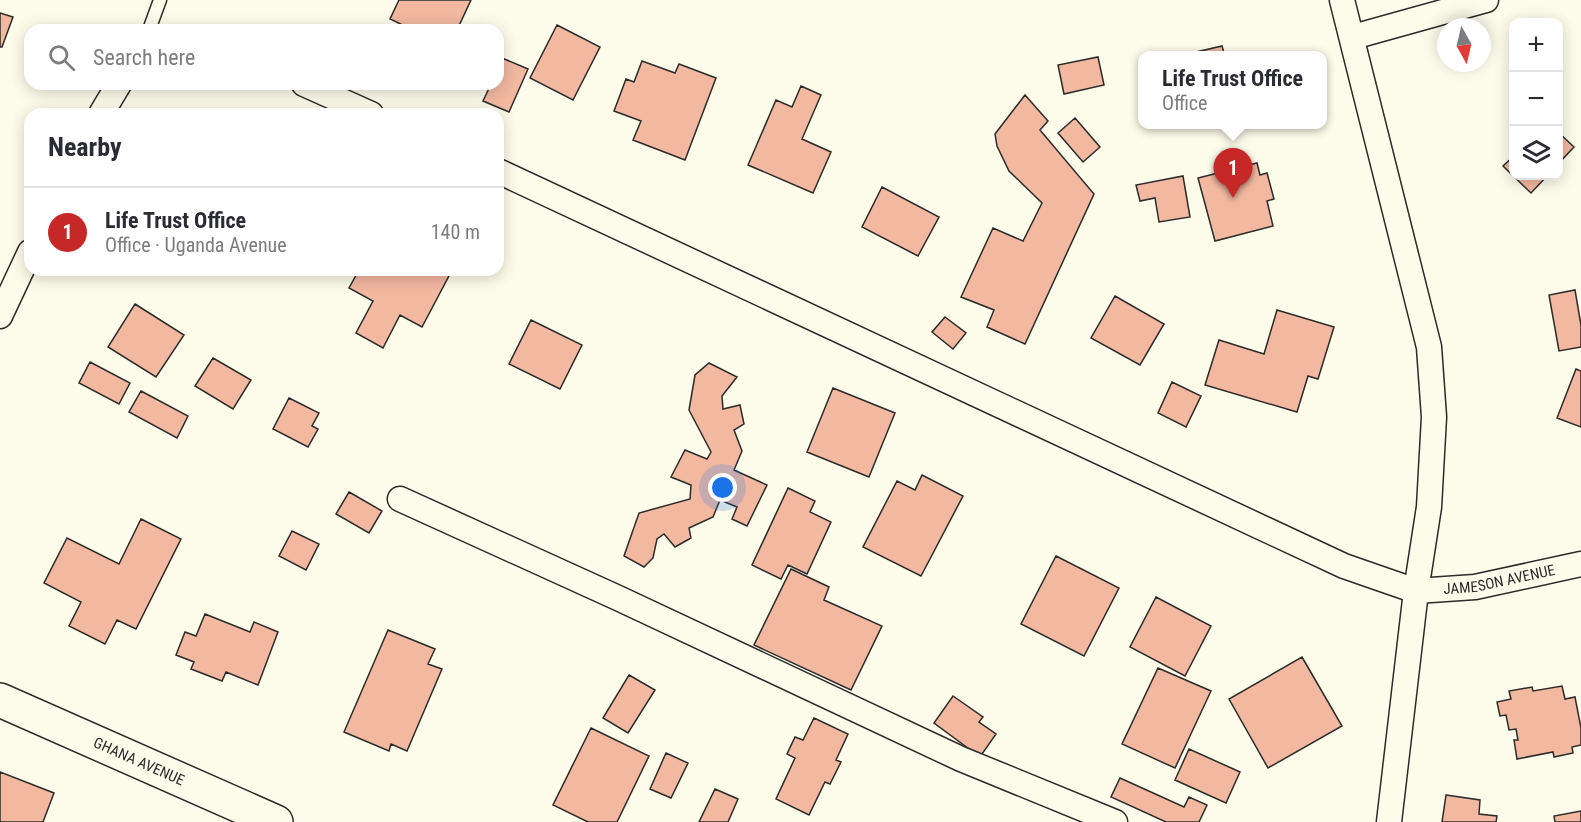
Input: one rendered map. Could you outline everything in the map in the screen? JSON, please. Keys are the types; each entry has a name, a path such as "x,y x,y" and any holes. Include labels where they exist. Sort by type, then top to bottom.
{"main road":[{"name":"GHANA AVENUE","path":"0,700 266,820"}],"street":[{"path":"1342,0 1429,347 1434,417 1430,496 1416,591 1389,822"},
{"path":"1353,37 1486,0"},
{"path":"105,108 115,90"},
{"path":"317,90 358,108"},
{"path":"504,174 1344,566 1416,591"},
{"path":"0,316 24,265"},
{"path":"400,499 618,598 961,759 1114,822"},
{"name":"JAMESON AVENUE","path":"1416,591 1475,587 1581,564"}],"lane":[{"path":"151,24 160,0"}],"building":[{"path":"399,0 471,0 460,24 400,24 390,19"},
{"path":"0,13 13,17 2,47 0,47"},
{"path":"557,25 600,47 573,100 530,78"},
{"path":"1222,46 1224,51 1200,51"},
{"path":"1098,57 1104,85 1064,94 1058,65"},
{"path":"504,59 528,69 509,112 483,101 488,90 504,90"},
{"path":"642,61 675,73 679,64 716,78 685,160 633,140 641,121 614,111 626,79 634,82"},
{"path":"801,86 821,95 802,139 831,152 813,193 748,165 776,100 792,107"},
{"path":"1025,95 1048,121 1040,130 1094,194 1025,344 987,327 994,310 961,297 993,228 1023,241 1042,203 1009,171 997,146 995,134"},
{"path":"1075,118 1100,147 1083,162 1058,133"},
{"path":"1563,137 1574,147 1563,159"},
{"path":"1509,161 1509,172 1503,166"},
{"path":"1257,163 1260,175 1267,173 1274,199 1267,201 1273,226 1215,241 1198,178"},
{"path":"1183,176 1190,217 1159,222 1155,198 1140,201 1136,185"},
{"path":"1518,180 1543,180 1531,193"},
{"path":"882,187 939,217 918,256 862,227"},
{"path":"356,276 449,276 422,327 400,315 383,348 356,333 373,301 349,288"},
{"path":"1575,290 1581,325 1581,347 1559,351 1549,295"},
{"path":"1115,296 1164,324 1140,365 1091,338"},
{"path":"135,304 184,335 156,377 108,347"},
{"path":"1277,310 1334,327 1318,379 1308,376 1297,412 1205,385 1219,340 1264,354"},
{"path":"945,317 966,333 953,349 932,332"},
{"path":"531,320 582,345 560,389 509,364"},
{"path":"213,358 251,380 233,409 195,386"},
{"path":"90,362 130,383 119,404 79,383"},
{"path":"709,363 737,377 722,396 723,409 740,405 744,424 734,430 742,451 734,470 767,485 747,526 732,519 737,507 720,500 713,517 689,528 691,538 675,547 664,534 657,539 653,558 644,567 624,556 639,513 690,499 691,485 671,477 685,450 707,459 711,452 689,410 695,375"},
{"path":"1576,369 1581,371 1581,427 1557,418"},
{"path":"1172,382 1201,396 1186,427 1158,413"},
{"path":"833,388 895,413 869,477 807,452"},
{"path":"141,391 188,416 177,438 129,412"},
{"path":"289,398 319,413 312,426 318,429 308,447 273,429"},
{"path":"922,475 963,496 921,576 863,547 897,481 915,490"},
{"path":"788,488 815,501 810,512 831,522 807,574 788,565 781,579 752,565"},
{"path":"349,492 382,511 369,533 336,514"},
{"path":"141,519 181,539 136,629 117,620 105,644 69,626 81,602 44,583 67,538 119,564"},
{"path":"292,531 319,544 306,570 279,556"},
{"path":"1056,556 1119,588 1084,656 1021,624"},
{"path":"791,569 829,587 824,600 882,626 851,690 754,645"},
{"path":"1156,597 1211,626 1185,676 1130,647"},
{"path":"205,614 250,632 254,622 278,632 258,685 226,672 222,681 191,669 194,662 176,655 185,632 196,636"},
{"path":"388,630 435,649 428,664 442,669 407,751 391,744 389,751 344,732"},
{"path":"1302,657 1342,726 1268,768 1229,699"},
{"path":"1158,668 1211,691 1175,768 1122,744"},
{"path":"629,675 655,690 628,733 603,718"},
{"path":"1562,686 1565,699 1575,697 1581,728 1581,745 1572,747 1573,753 1554,757 1553,752 1517,759 1514,740 1518,740 1516,729 1509,730 1506,715 1500,716 1497,702 1511,699 1509,691 1532,687 1533,691"},
{"path":"953,696 983,717 979,722 996,734 980,757 934,723"},
{"path":"814,718 848,734 836,760 841,762 830,784 825,782 809,815 776,799 795,758 787,754 795,737 803,740"},
{"path":"591,728 649,756 617,822 588,822 553,805"},
{"path":"1189,749 1240,772 1226,803 1175,780"},
{"path":"666,753 688,763 671,798 650,789"},
{"path":"0,772 54,793 43,822 0,822"},
{"path":"1120,778 1184,807 1189,797 1207,805 1199,822 1166,822 1111,797"},
{"path":"715,789 738,799 728,822 699,822"},
{"path":"1446,795 1480,800 1479,814 1497,816 1496,822 1442,822"},
{"path":"1581,811 1581,822 1555,822 1554,816"}],"place":[{"name":"Life Trust Office","path":"1233,198"}]}
